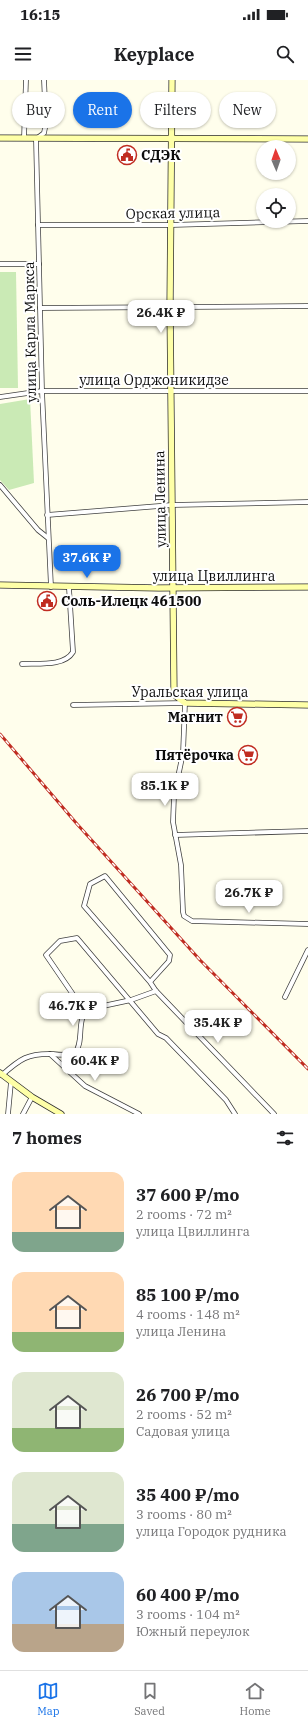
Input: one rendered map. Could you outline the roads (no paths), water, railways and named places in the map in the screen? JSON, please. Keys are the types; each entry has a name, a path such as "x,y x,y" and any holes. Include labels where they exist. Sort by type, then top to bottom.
{"street":[{"path":"24,138 26,80"},
{"path":"36,139 44,133 46,123 44,80"},
{"name":"улица Ленина","path":"172,80 170,391 173,685 176,696 185,703"},
{"path":"0,138 308,139"},
{"name":"улица Карла Маркса","path":"36,139 42,391 51,587"},
{"name":"Орская улица","path":"38,225 171,225 308,221"},
{"path":"0,264 39,264"},
{"path":"40,308 308,306"},
{"name":"улица Орджоникидзе","path":"0,397 42,391 308,391"},
{"path":"0,485 38,530 48,538"},
{"path":"47,514 172,506 308,502"},
{"name":"улица Цвиллинга","path":"0,585 69,588 308,587"},
{"path":"22,664 51,663 62,661 70,657 74,647 69,588"},
{"path":"185,703 183,753 178,771 173,809 175,835 181,864 184,916 192,921 308,924"},
{"name":"Уральская улица","path":"73,705 185,703 308,705"},
{"path":"175,835 308,831"},
{"path":"150,982 168,961 170,955 105,876 90,884 84,906 150,982 156,991 274,1114"},
{"path":"85,1012 46,956 60,942 77,938 158,1034 166,1038 226,1100 235,1114"},
{"path":"284,997 308,950"},
{"path":"61,1114 32,1097 1,1074 26,1056 35,1054 68,1055 75,1053 78,1049 82,1021 85,1012 94,1007 130,1000 156,991"},
{"path":"50,1054 85,1086 139,1114"},
{"path":"8,1114 11,1082"},
{"path":"23,1114 32,1097"}],"railway":[{"path":"0,734 77,824 200,960 308,1069"}],"place":[{"name":"СДЭК","path":"127,155"},
{"name":"Соль-Илецк 461500","path":"47,601"},
{"name":"Магнит","path":"237,717"},
{"name":"Пятёрочка","path":"248,755"}]}
